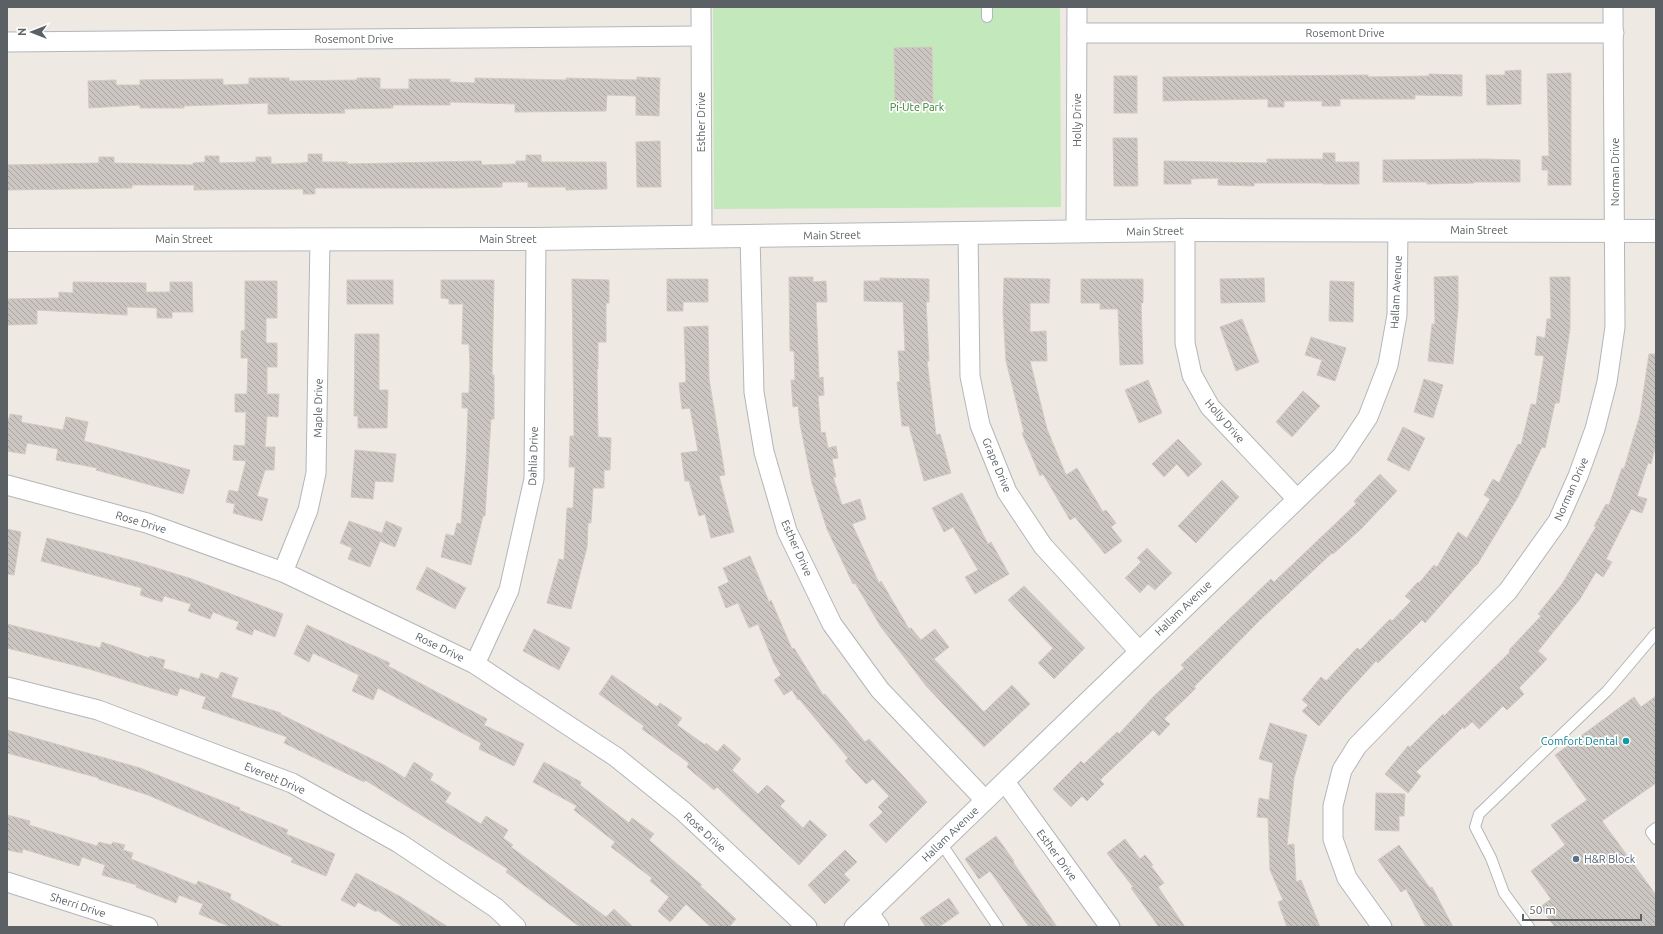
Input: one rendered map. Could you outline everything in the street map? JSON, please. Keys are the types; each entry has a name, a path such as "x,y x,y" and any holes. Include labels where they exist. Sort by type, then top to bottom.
{"main road":[{"name":"Main Street","path":"7,240 536,239 1185,230 1656,231"}],"street":[{"name":"Esther Drive","path":"701,7 702,237"},
{"name":"Holly Drive","path":"1076,232 1077,7"},
{"name":"Norman Drive","path":"1382,927 1346,878 1333,839 1333,806 1342,770 1356,746 1508,592 1558,521 1578,476 1595,429 1607,382 1615,327 1613,7"},
{"name":"Rosemont Drive","path":"1077,33 1614,33"},
{"name":"Rosemont Drive","path":"7,42 701,36"},
{"name":"Holly Drive","path":"1185,230 1185,343 1192,375 1210,407 1297,499"},
{"name":"Hallam Avenue","path":"854,927 874,920 941,843 1342,456 1368,417 1388,365 1397,315 1398,230"},
{"name":"Grape Drive","path":"968,233 970,376 982,432 1007,492 1043,546 1139,651"},
{"name":"Esther Drive","path":"750,236 754,392 764,452 787,531 832,624 880,690 985,800"},
{"name":"Maple Drive","path":"283,572 308,510 316,473 320,239"},
{"name":"Dahlia Drive","path":"475,664 510,590 534,479 536,239"},
{"name":"Rose Drive","path":"7,485 147,523 283,572 475,664 616,757 683,811 807,927"},
{"name":"Everett Drive","path":"7,687 98,710 292,783 399,843 496,908 516,927"},
{"name":"Esther Drive","path":"1005,782 1110,927"},
{"name":"Sherri Drive","path":"7,882 148,927"}],"lane":[{"path":"1529,927 1504,893 1491,858 1475,827 1479,814 1607,691 1656,633"},
{"path":"1656,828 1651,832 1656,839"},
{"path":"941,843 998,927"}],"green space":[{"name":"Pi-Ute Park","path":"713,7 1060,7 1061,207 714,209"}],"building":[{"path":"932,47 933,104 895,105 894,48"},
{"path":"1521,70 1521,104 1487,105 1486,75 1505,75 1505,71"},
{"path":"1571,73 1571,185 1548,185 1548,170 1542,170 1542,156 1549,156 1547,74"},
{"path":"1429,74 1462,75 1462,96 1415,95 1415,99 1340,99 1340,106 1322,106 1322,101 1284,101 1284,107 1268,107 1268,99 1163,101 1163,77 1368,75 1368,77 1429,76"},
{"path":"1114,76 1137,76 1137,113 1114,113"},
{"path":"637,77 660,78 659,116 636,115 636,96 607,95 606,111 515,112 515,104 450,102 450,105 393,105 393,108 344,109 345,113 268,114 268,103 184,106 184,108 140,108 140,105 89,108 88,81 116,80 116,85 140,85 140,80 223,79 223,85 249,84 249,78 289,78 289,81 357,80 357,78 380,78 380,89 409,89 409,79 450,79 450,82 475,83 475,78 637,80"},
{"path":"1113,138 1137,138 1138,186 1114,186"},
{"path":"660,141 661,187 637,187 636,142"},
{"path":"1323,153 1335,153 1335,162 1359,162 1359,184 1254,183 1254,186 1218,185 1218,178 1191,179 1191,184 1164,184 1164,161 1267,163 1267,159 1323,159"},
{"path":"308,154 322,154 322,162 347,162 348,164 481,161 482,165 516,164 516,161 526,161 526,155 541,155 541,162 606,162 607,189 566,190 566,187 528,187 528,182 502,182 502,187 315,188 315,194 303,194 303,189 194,190 194,185 132,185 132,188 7,190 7,165 99,163 99,157 114,157 114,163 193,165 193,163 205,162 205,156 219,156 219,163 256,162 256,157 271,157 271,164 302,163 308,162"},
{"path":"1383,160 1520,160 1520,182 1427,184 1427,182 1383,182"},
{"path":"1458,276 1458,309 1453,364 1428,361 1432,324 1435,324 1434,277"},
{"path":"789,277 813,277 813,282 826,281 827,302 816,302 819,378 823,377 824,395 818,396 821,433 825,432 828,448 836,446 838,458 832,459 836,477 833,477 842,505 860,499 866,519 852,524 879,583 881,581 909,629 911,628 921,640 935,629 949,647 934,659 984,712 1012,685 1030,704 984,747 927,687 881,627 855,583 853,584 827,529 812,483 800,424 798,406 793,407 791,380 795,380 794,351 790,351"},
{"path":"1550,277 1570,277 1570,329 1559,403 1555,403 1545,448 1542,447 1518,497 1477,565 1425,623 1422,620 1378,663 1376,661 1319,726 1302,711 1308,705 1302,700 1321,677 1326,681 1357,648 1360,650 1390,619 1392,621 1411,601 1405,596 1418,582 1419,583 1434,565 1437,567 1458,532 1467,538 1490,499 1484,495 1493,479 1499,483 1518,444 1521,445 1531,404 1536,405 1544,356 1535,355 1537,336 1545,338 1547,319 1551,319"},
{"path":"880,278 929,279 929,302 926,302 929,361 927,361 936,435 940,434 951,473 924,481 909,426 902,426 897,382 900,382 898,351 905,351 903,302 864,301 864,281 880,281"},
{"path":"1004,278 1050,279 1049,303 1030,303 1030,332 1046,331 1047,361 1030,361 1047,429 1066,475 1077,468 1103,512 1106,510 1116,523 1111,527 1122,541 1105,554 1075,517 1070,520 1043,474 1040,476 1022,433 1024,432 1006,361 1003,312"},
{"path":"1264,278 1265,302 1221,303 1220,279"},
{"path":"572,279 609,280 609,303 606,303 606,342 598,342 597,369 598,437 611,438 610,470 604,470 604,488 593,488 591,523 588,523 587,547 571,609 547,603 559,559 564,560 567,508 573,508 575,467 569,467 570,436 574,436"},
{"path":"667,279 708,279 708,302 683,302 683,311 667,311"},
{"path":"1081,279 1143,279 1143,303 1141,303 1143,364 1120,365 1118,309 1100,309 1100,303 1081,303"},
{"path":"347,280 393,280 393,304 347,304"},
{"path":"441,280 494,280 492,375 494,375 494,419 491,419 485,516 483,516 471,565 441,557 446,534 454,536 457,523 461,524 466,463 468,408 462,408 462,393 469,393 470,366 469,344 462,344 463,304 449,304 449,299 441,298"},
{"path":"245,281 277,281 277,318 266,318 266,343 277,343 277,367 267,367 267,394 279,394 278,417 267,416 265,447 275,447 274,470 265,470 257,496 268,499 262,521 233,513 235,504 226,502 229,490 238,492 246,461 233,460 234,445 245,446 246,412 235,412 235,394 247,394 248,358 241,358 241,331 245,330"},
{"path":"1330,281 1354,282 1353,322 1329,321"},
{"path":"73,282 146,283 146,292 170,292 170,282 192,282 193,312 172,312 172,318 157,318 157,308 127,307 127,315 37,310 37,324 7,325 7,299 59,298 59,292 73,293"},
{"path":"1242,319 1259,362 1236,371 1220,327"},
{"path":"708,326 709,379 725,475 719,476 734,532 711,538 705,514 699,516 689,481 685,481 681,453 698,451 690,408 682,409 679,383 686,382 684,327"},
{"path":"355,334 379,334 379,390 388,390 387,428 358,428 358,416 354,416"},
{"path":"1311,337 1346,348 1335,381 1317,375 1322,360 1305,355"},
{"path":"1649,354 1656,354 1656,444 1651,464 1648,463 1637,496 1647,499 1642,513 1631,509 1606,559 1612,562 1603,577 1596,572 1580,599 1538,651 1547,659 1519,688 1524,694 1507,710 1503,706 1479,729 1472,722 1464,729 1463,727 1416,772 1421,776 1408,793 1385,774 1408,746 1410,747 1443,714 1444,716 1510,652 1509,650 1541,616 1538,614 1562,584 1596,527 1594,526 1606,504 1609,505 1622,468 1624,469 1640,415"},
{"path":"1424,379 1443,385 1433,418 1414,412"},
{"path":"1148,380 1162,413 1139,423 1125,390"},
{"path":"1303,391 1320,406 1292,437 1276,422"},
{"path":"10,414 22,416 21,422 63,430 66,417 88,422 84,441 190,470 183,494 96,470 97,468 56,460 58,449 27,443 25,454 7,451 7,418 9,419"},
{"path":"1403,427 1425,438 1409,471 1387,460"},
{"path":"1178,439 1202,464 1188,477 1177,464 1164,477 1152,464"},
{"path":"355,450 396,454 393,482 375,481 373,499 351,497"},
{"path":"1380,474 1397,491 1361,529 1333,554 1332,553 1259,621 1194,687 1196,688 1164,719 1170,724 1159,736 1153,730 1100,780 1104,784 1087,801 1082,796 1071,807 1053,789 1081,761 1084,764 1117,732 1119,734 1153,697 1184,668 1181,665 1271,579 1274,582 1356,504 1354,501"},
{"path":"1222,480 1239,497 1196,543 1178,526"},
{"path":"962,493 988,544 991,542 1009,574 975,594 965,577 978,570 953,527 944,532 932,508"},
{"path":"349,521 382,533 386,521 402,528 395,547 380,541 370,567 348,559 352,548 340,543"},
{"path":"7,529 21,532 14,575 7,574"},
{"path":"47,538 134,561 192,579 283,614 275,637 254,629 252,635 236,629 239,622 213,612 210,619 188,611 191,604 164,596 162,602 140,595 142,588 41,561"},
{"path":"1147,548 1172,573 1155,590 1148,584 1140,593 1125,578 1141,562 1137,558"},
{"path":"750,556 769,602 771,600 792,649 794,648 823,695 825,694 865,742 869,739 927,802 886,843 869,825 883,812 878,807 889,796 873,779 866,784 845,761 848,758 799,699 798,700 792,690 784,695 774,680 781,675 774,663 758,624 749,628 738,603 726,608 718,587 729,582 723,568"},
{"path":"427,567 466,588 455,609 416,589"},
{"path":"1024,586 1085,648 1054,679 1038,663 1053,648 1008,600"},
{"path":"7,624 100,648 102,642 149,658 150,656 165,660 163,668 199,679 201,673 218,679 221,672 238,678 231,697 281,713 280,714 384,765 405,778 414,762 433,774 430,780 451,793 445,802 481,824 486,816 508,830 503,838 513,845 511,847 606,917 614,909 633,927 580,927 506,872 508,869 365,780 364,782 284,743 287,737 202,708 206,697 180,688 177,696 89,669 7,648"},
{"path":"307,625 390,663 388,666 487,719 484,725 524,744 514,766 479,749 481,743 378,688 373,700 352,691 359,675 313,653 309,662 294,654"},
{"path":"534,629 570,648 559,670 523,651"},
{"path":"612,675 657,707 660,703 682,718 677,725 705,745 706,743 717,752 724,744 741,759 732,770 758,794 767,785 785,801 780,806 803,828 810,820 827,835 799,865 717,787 714,790 687,767 689,763 642,729 644,726 599,694"},
{"path":"1656,696 1656,783 1602,821 1656,895 1656,927 1555,927 1540,907 1551,899 1531,871 1565,845 1551,825 1587,800 1555,755 1634,697 1641,707"},
{"path":"1270,723 1307,735 1294,778 1287,845 1294,844 1296,882 1301,880 1320,927 1287,927 1278,902 1283,900 1270,870 1268,818 1257,817 1259,798 1269,800 1273,763 1259,759"},
{"path":"7,730 140,768 240,808 239,810 288,830 286,834 335,854 326,876 291,862 293,858 148,795 98,779 99,778 7,753"},
{"path":"544,762 581,782 580,785 629,823 632,818 654,834 649,840 702,885 700,886 736,919 729,927 711,927 686,904 670,922 658,911 669,897 650,881 652,878 611,847 615,842 574,810 577,806 533,782"},
{"path":"1376,793 1405,794 1404,816 1399,816 1399,831 1375,830"},
{"path":"7,815 30,821 29,825 97,846 99,842 111,845 113,842 125,845 123,850 133,853 131,859 196,885 198,881 231,894 230,899 283,927 231,927 199,914 203,904 179,895 176,903 136,887 137,885 102,875 105,865 82,857 79,866 23,849 22,853 7,850"},
{"path":"996,836 1057,927 1029,927 990,871 979,879 965,859"},
{"path":"1125,839 1140,859 1145,855 1153,865 1151,866 1164,883 1158,887 1185,927 1159,927 1131,888 1133,887 1107,853"},
{"path":"1399,845 1430,888 1432,887 1453,927 1426,927 1406,889 1401,892 1378,860"},
{"path":"845,850 857,862 844,874 850,880 825,904 808,885"},
{"path":"356,873 401,897 448,927 403,927 377,910 376,912 358,902 355,907 341,900"},
{"path":"949,898 959,913 939,927 926,927 920,918"}],"place":[{"name":"Comfort Dental","path":"1626,741"},
{"name":"H&R Block","path":"1576,859"}]}
